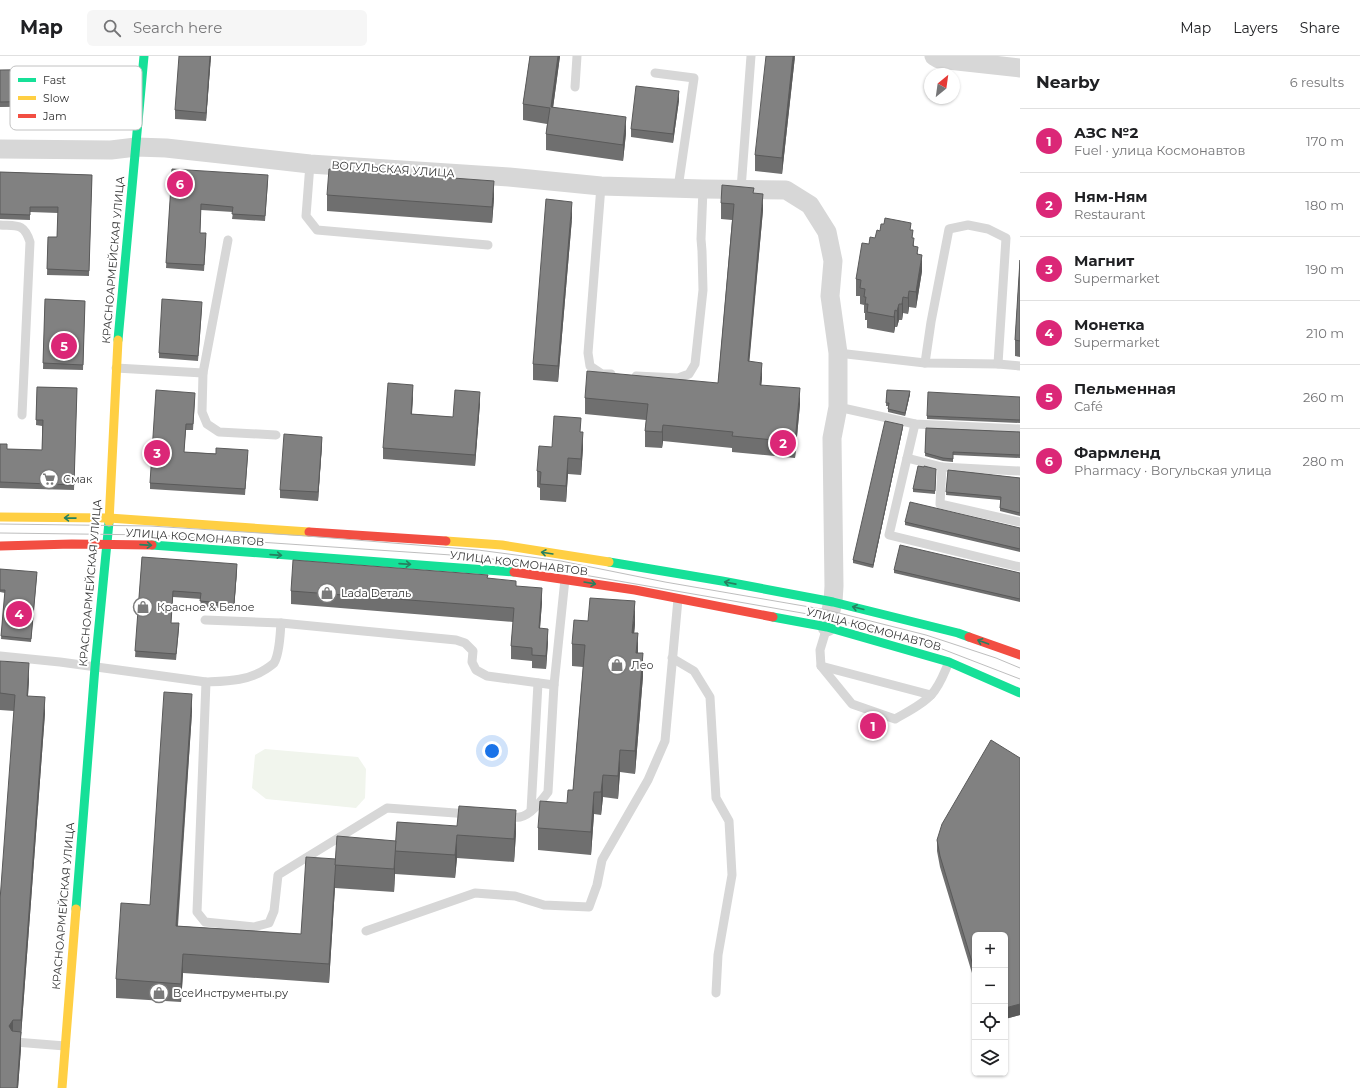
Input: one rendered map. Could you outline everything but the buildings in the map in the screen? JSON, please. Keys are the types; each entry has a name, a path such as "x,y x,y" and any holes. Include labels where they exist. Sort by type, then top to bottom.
{"main road":[{"name":"КРАСНОАРМЕЙСКАЯ УЛИЦА","path":"142,79 144,56"},
{"name":"КРАСНОАРМЕЙСКАЯ УЛИЦА","path":"62,1088 95,666 109,518 116,368 137,130"},
{"name":"УЛИЦА КОСМОНАВТОВ","path":"0,517 109,518 502,545 722,581 833,602 958,633 1020,655"},
{"name":"УЛИЦА КОСМОНАВТОВ","path":"0,546 107,544 144,545 490,570 565,579 635,590 827,627 949,662 1020,693"}],"street":[{"path":"934,56 939,59 1020,68"},
{"name":"ВОГУЛЬСКАЯ УЛИЦА","path":"0,149 111,150 136,147 166,148 310,164 509,177 601,186 703,190 786,190 810,205 827,232 833,260 830,296 838,353"},
{"path":"827,627 833,602 832,438 838,407 838,353"}],"lane":[{"path":"575,88 577,56"},
{"path":"741,189 751,56"},
{"path":"655,73 694,78 678,188"},
{"path":"310,164 306,216 317,230 488,245"},
{"path":"601,186 588,353 590,366 602,374 678,378 689,374 695,364 702,290 701,239 703,190"},
{"path":"0,225 20,227 27,233 30,242 22,416"},
{"path":"925,363 931,322 949,229 968,225 988,229 1006,238 998,364"},
{"path":"228,240 203,373 202,412 207,424 219,432 276,435"},
{"path":"838,353 925,363 998,364 1020,366"},
{"path":"116,368 203,373"},
{"path":"838,407 915,424 1020,429"},
{"path":"915,424 889,535 1020,567"},
{"path":"907,458 942,467 1020,472"},
{"path":"942,467 940,504 1020,522"},
{"path":"497,816 520,817 531,811 541,802 548,792 554,685 565,579"},
{"path":"366,931 475,893 515,896 544,905 589,907 597,885 602,860 648,780 665,741 678,599"},
{"path":"205,620 281,623 456,640 465,643 473,651 472,662 476,670 487,676 554,685"},
{"path":"0,656 95,666 206,682 228,681 248,678 274,664 279,647 281,623"},
{"path":"827,627 820,650 821,666 852,704 895,719 919,705 932,695 938,686 949,662"},
{"path":"672,658 694,670 710,697 716,798 729,821 732,875 718,955 716,993"},
{"path":"821,666 932,695"},
{"path":"206,682 197,912 206,922 254,927 270,923 274,911 278,875 387,808 481,815"},
{"path":"531,811 538,683"},
{"path":"15,1042 65,1046"}],"shaded area":[{"path":"265,749 358,757 366,769 365,798 356,808 266,799 252,788 255,755"}],"tram line":[{"path":"0,524 150,526 307,536 478,550 561,561 665,582 827,610 926,635 996,658 1020,668"},
{"path":"0,533 155,535 481,557 825,617 924,642 1020,679"}],"traffic: fast":[{"path":"142,78 144,56"},
{"path":"118,340 137,130"},
{"path":"76,909 95,667 109,522"},
{"path":"152,545 514,572"},
{"path":"609,562 833,602 969,637"},
{"path":"773,617 827,627 949,662 1020,693"}],"traffic: slow":[{"path":"109,522 118,340"},
{"path":"0,517 109,518 309,532"},
{"path":"446,541 502,545 609,562"},
{"path":"62,1088 76,909"}],"traffic: jam":[{"path":"309,532 446,541"},
{"path":"0,546 72,544 152,545"},
{"path":"514,572 635,590 773,617"},
{"path":"969,637 1020,655"}],"place":[{"name":"Фармленд","path":"180,184"},
{"name":"Пельменная","path":"64,346"},
{"name":"Ням-Ням","path":"783,443"},
{"name":"Магнит","path":"157,453"},
{"name":"Смак","path":"49,479"},
{"name":"Lada Dеталь","path":"327,593"},
{"name":"Красное & Белое","path":"143,607"},
{"name":"Монетка","path":"19,614"},
{"name":"Лео","path":"617,665"},
{"name":"АЗС №2","path":"873,726"},
{"name":"ВсеИнструменты.ру","path":"159,993"}]}
